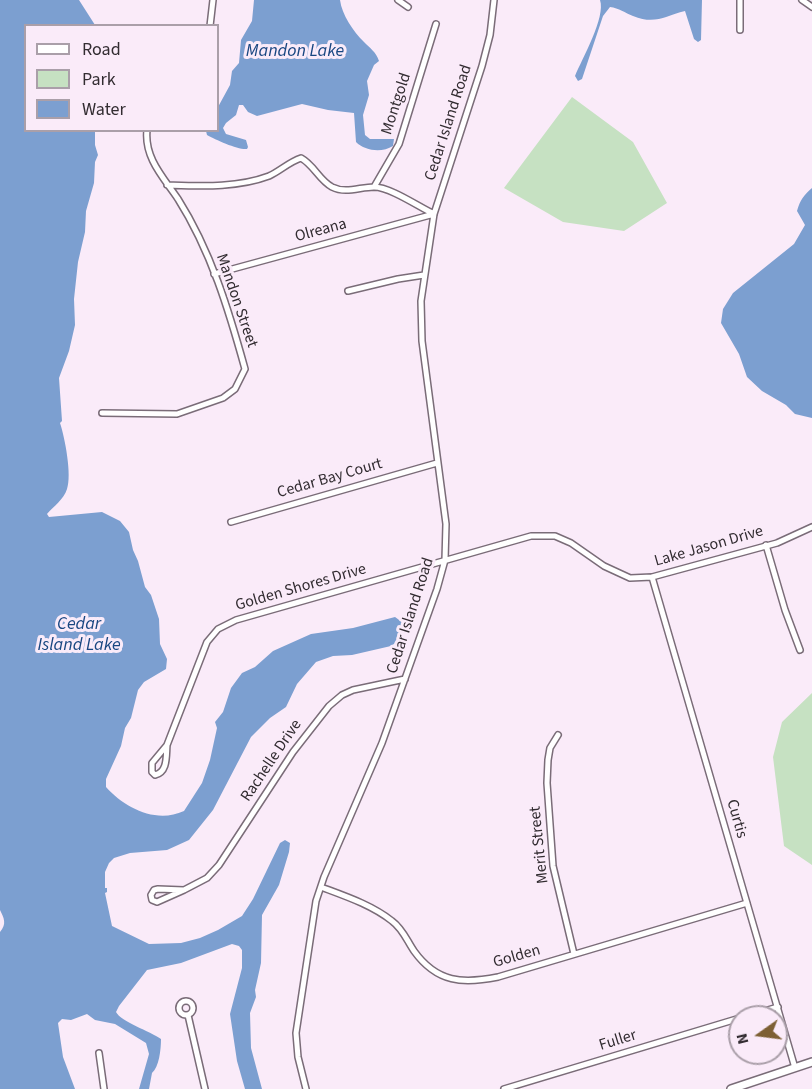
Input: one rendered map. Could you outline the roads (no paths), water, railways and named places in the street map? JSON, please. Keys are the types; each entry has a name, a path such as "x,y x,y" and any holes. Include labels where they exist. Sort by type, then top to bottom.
{"street":[{"path":"210,24 213,0"},
{"path":"398,0 408,8"},
{"name":"Cedar Island Road","path":"306,1089 298,1057 296,1033 312,922 321,887 370,771 405,679 445,561 446,524 421,327 424,275 434,214 484,58 494,0"},
{"path":"740,0 740,30"},
{"path":"802,0 812,7"},
{"name":"Montgold","path":"374,187 399,144 436,24"},
{"name":"Mandon Street","path":"102,414 177,414 223,398 235,389 245,369 232,322 214,274 182,207 149,152 146,142 147,132"},
{"path":"167,184 231,185 250,182 272,174 301,158 307,161 332,187 356,190 374,187 387,190 434,214"},
{"name":"Olreana","path":"214,274 434,214"},
{"path":"348,291 424,275"},
{"name":"Cedar Bay Court","path":"231,522 437,463"},
{"name":"Lake Jason Drive","path":"445,561 520,538 544,534 571,543 604,567 630,578 652,578 766,545 794,536 812,527"},
{"path":"766,545 800,651"},
{"name":"Golden Shores Drive","path":"167,745 152,763 154,774 159,774 164,769 167,745 203,649 220,627 236,620 445,561"},
{"name":"Curtis","path":"652,578 777,1005"},
{"name":"Rachelle Drive","path":"184,890 156,889 151,896 154,901 159,902 199,883 217,868 298,743 333,702 353,690 405,679"},
{"name":"Merit Street","path":"558,735 550,748 548,760 553,866 574,954"},
{"name":"Golden","path":"321,887 377,910 394,922 422,961 450,979 471,982 498,977 747,903"},
{"path":"188,1015 205,1089"},
{"name":"Fuller","path":"504,1089 728,1022"},
{"name":"Curtis","path":"788,1043 795,1068"},
{"path":"99,1053 104,1089"},
{"path":"731,1089 812,1062"}],"water":[{"name":"Cedar Island Lake","path":"0,0 79,0 94,24 24,24 24,132 95,132 98,155 78,262 74,299 75,325 59,378 62,421 60,423 67,456 68,483 63,496 47,514 49,517 102,512 120,521 129,532 145,587 151,595 159,619 160,644 167,659 166,669 144,682 138,690 121,746 106,779 106,787 122,801 142,812 163,816 184,811 202,783 217,728 215,722 223,712 231,688 242,673 255,667 273,651 311,634 353,628 395,617 402,622 403,630 401,639 391,646 352,655 333,656 316,662 297,684 286,707 270,718 251,737 213,810 189,840 167,850 130,853 114,858 105,872 107,892 105,893 112,926 149,944 181,943 200,938 242,916 253,899 280,843 285,840 290,843 279,885 262,915 261,963 255,990 256,997 250,1013 251,1048 262,1089 245,1089 237,1061 230,1014 242,968 242,950 239,946 232,944 181,963 147,970 119,1006 116,1012 119,1016 161,1039 159,1058 152,1073 149,1089 139,1089 149,1054 146,1043 115,1024 95,1020 87,1014 71,1020 62,1019 58,1023 63,1057 75,1089 0,1089 0,932 4,918 0,910"},
{"name":"Mandon Lake","path":"254,0 340,0 349,22 379,61 374,65 367,81 369,95 363,115 365,135 370,139 394,139 393,146 384,150 374,150 356,142 354,113 302,104 257,116 248,112 243,105 239,105 236,115 223,128 226,134 246,140 247,149 221,142 207,135 206,132 219,132 219,105 230,85 232,71 239,63 241,40 252,21"},
{"path":"600,0 702,0 701,40 698,42 694,39 685,11 660,19 648,20 610,7 603,16 582,79 578,81 575,76 600,17"},
{"path":"812,188 812,418 795,414 786,405 762,391 747,377 739,354 721,323 723,309 733,293 794,244 805,225 797,211 798,207"}]}
